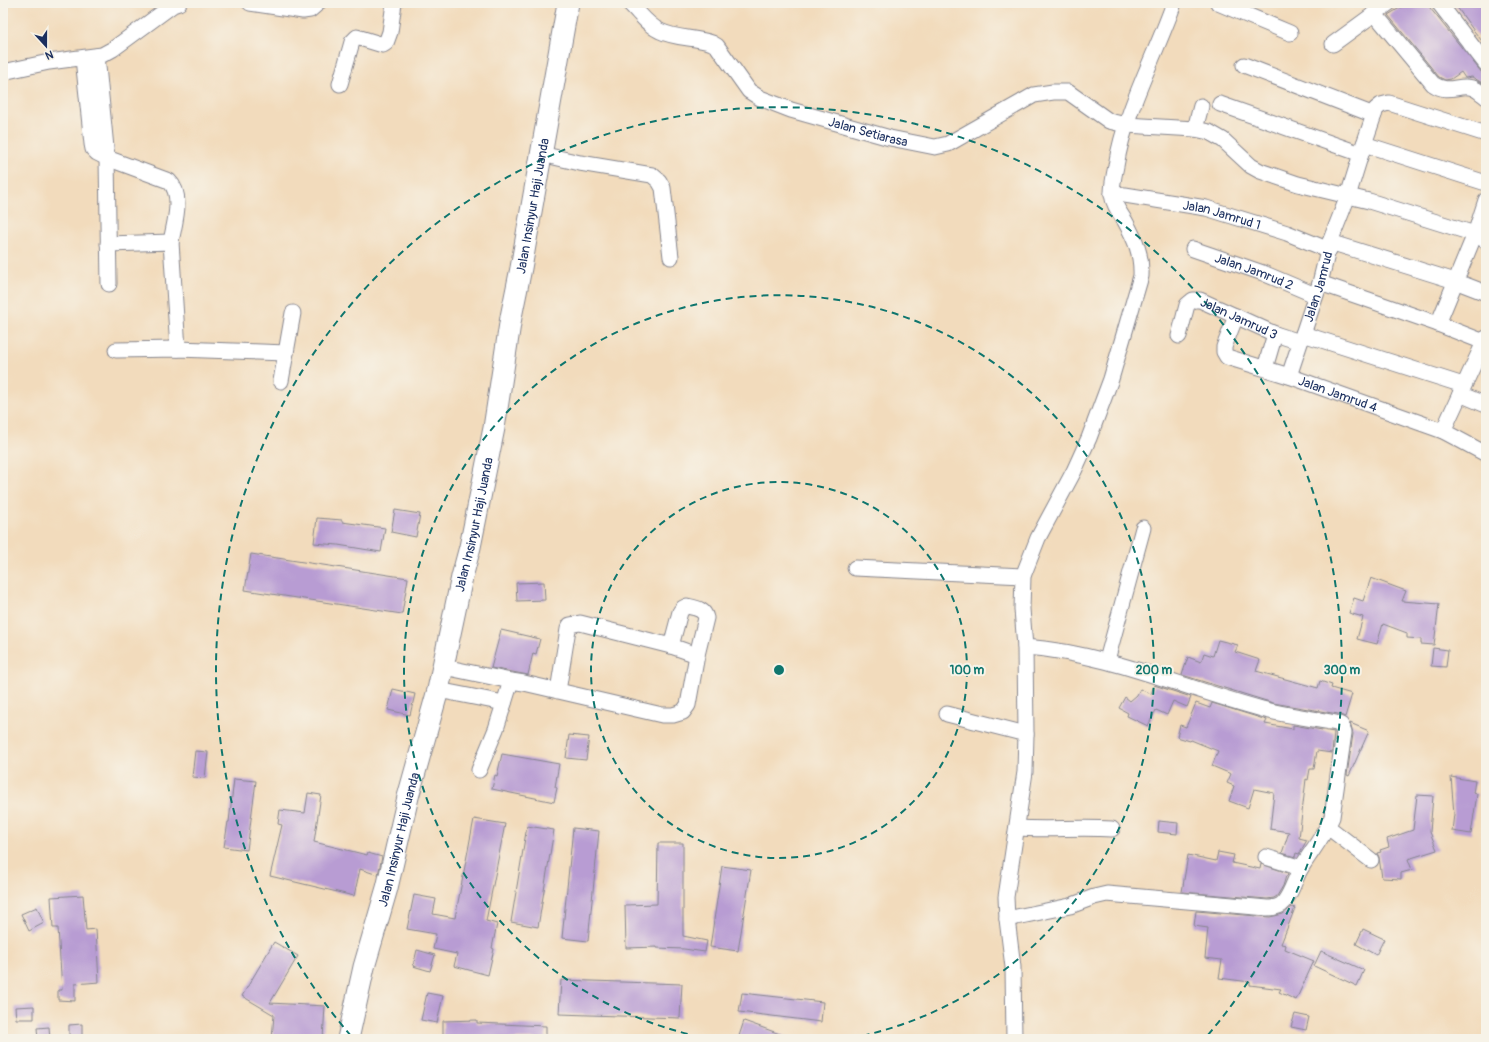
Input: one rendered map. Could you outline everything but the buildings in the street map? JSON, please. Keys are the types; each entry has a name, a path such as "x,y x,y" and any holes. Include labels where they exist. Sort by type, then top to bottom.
{"main road":[{"name":"Jalan Insinyur Haji Juanda","path":"348,1039 364,967 387,888 408,797 444,667 462,577 470,547 494,428 511,317 568,3"}],"street":[{"path":"3,72 49,62 90,57 107,53 178,3"},
{"path":"250,3 303,11 310,10 318,3"},
{"path":"340,84 354,39 360,38 383,45 386,43 390,32 394,3"},
{"name":"Jalan Setiarasa","path":"629,3 658,30 667,34 712,43 717,46 749,91 754,95 791,110 890,138 935,147 948,144 1034,95 1053,92 1068,92 1109,121 1126,125 1195,129 1209,132 1219,137 1256,169 1298,184 1369,201 1481,237"},
{"path":"1014,1039 1012,967 1007,919 1007,890 1025,772 1026,734 1025,647 1022,609 1023,576 1038,538 1074,471 1089,438 1111,379 1141,276 1141,261 1136,244 1116,207 1112,194 1118,153 1126,125 1164,33 1174,3"},
{"path":"1218,3 1290,33"},
{"path":"1333,44 1389,3"},
{"path":"1439,3 1486,64"},
{"path":"1374,13 1433,84 1445,89 1465,87 1473,88 1486,97"},
{"path":"90,57 92,144 97,153 169,181 173,185 178,197 171,242 178,349"},
{"path":"1244,65 1374,115 1376,109 1381,105 1389,103 1486,134"},
{"path":"1220,104 1362,149 1486,183"},
{"path":"1195,129 1201,106"},
{"name":"Jalan Jamrud","path":"1289,376 1330,246 1374,115"},
{"path":"540,154 652,175 660,181 663,188 671,257"},
{"path":"107,158 109,284"},
{"name":"Jalan Jamrud 1","path":"1112,194 1206,208 1330,246 1455,281 1486,293"},
{"path":"1438,324 1455,281 1481,237 1486,200"},
{"path":"108,244 171,242"},
{"name":"Jalan Jamrud 2","path":"1193,249 1263,274 1438,324 1484,346"},
{"name":"Jalan Jamrud 3","path":"1179,336 1187,305 1193,300 1200,300 1275,334 1302,338 1462,389 1486,405"},
{"path":"280,381 293,313"},
{"name":"Jalan Jamrud 4","path":"1236,316 1224,347 1224,352 1227,356 1289,376 1442,431 1486,454"},
{"path":"1264,368 1275,334"},
{"path":"1442,431 1484,346"},
{"path":"116,350 178,349 286,353"},
{"path":"1107,660 1143,528"},
{"path":"855,568 1023,576"},
{"path":"444,667 524,683 662,715 673,715 682,712 688,705 697,655 706,618 702,610 687,606 683,608 680,612 671,646"},
{"path":"558,691 568,629 570,625 574,623 580,623 671,646 697,655"},
{"path":"1007,919 1070,906 1107,894 1267,908 1280,906 1285,901 1301,868 1313,852 1328,827 1332,817 1344,733 1341,725 1336,723 1263,710 1107,660 1044,648 1025,647"},
{"path":"479,770 491,743 511,681"},
{"path":"438,690 504,703"},
{"path":"947,714 1026,734"},
{"path":"1016,828 1048,830 1079,827 1112,829"},
{"path":"1328,827 1371,860"},
{"path":"1266,857 1301,868"}]}
